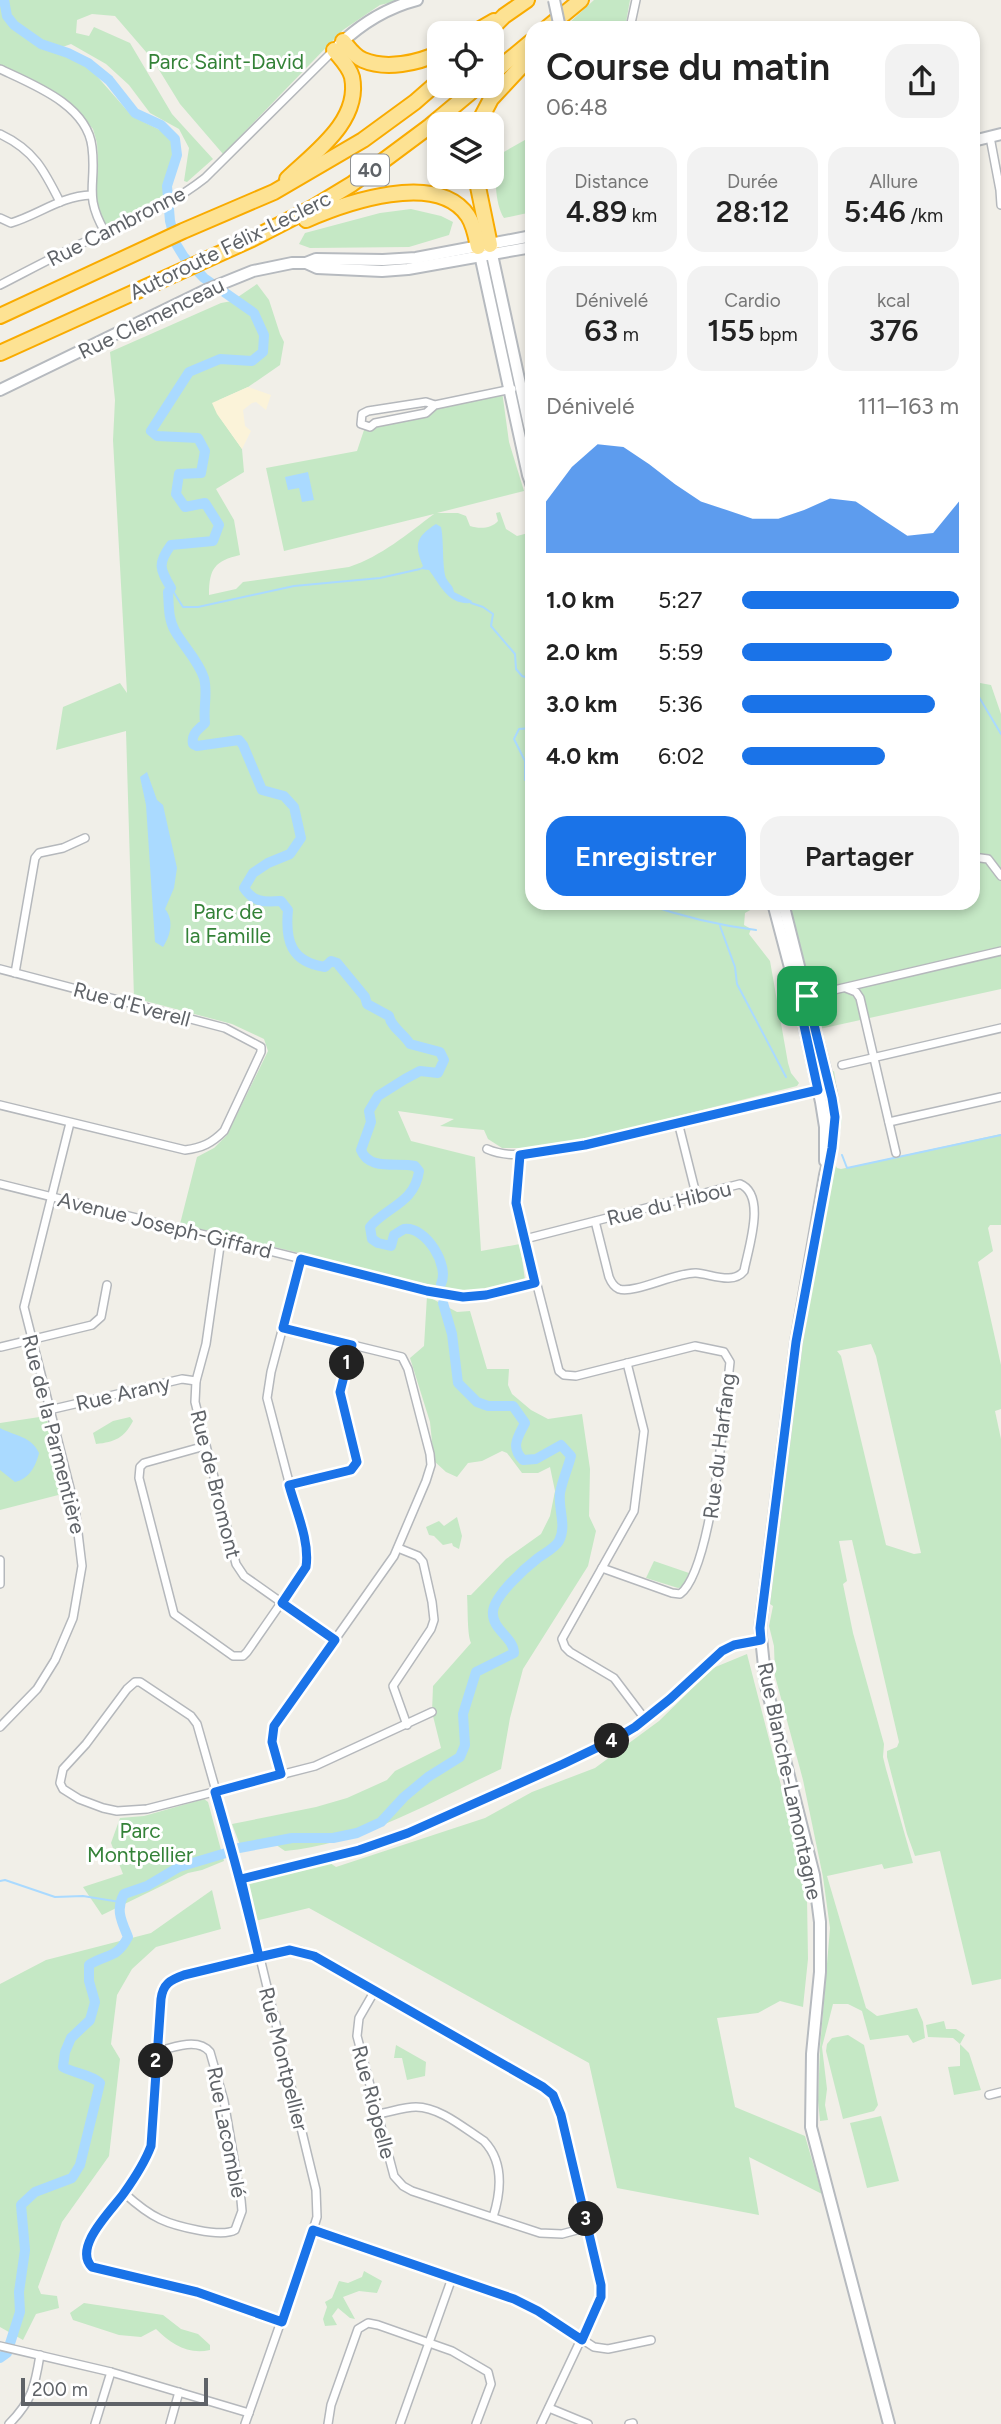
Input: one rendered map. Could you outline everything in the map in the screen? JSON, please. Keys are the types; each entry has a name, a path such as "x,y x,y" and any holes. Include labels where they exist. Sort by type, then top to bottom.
{"highway":[{"path":"495,21 527,0"},
{"path":"565,21 582,0"},
{"path":"556,21 582,0"},
{"path":"499,21 504,16"},
{"path":"339,45 363,60 378,64 398,64 427,57"},
{"path":"274,192 333,135 350,105 352,76 339,45"},
{"path":"504,64 525,47"},
{"path":"484,112 491,99 525,63"},
{"name":"Autoroute Félix-Leclerc","path":"0,316 274,192 363,140 427,92"},
{"name":"Autoroute Félix-Leclerc","path":"0,353 252,239 314,207 352,184 464,98"},
{"path":"477,189 485,251"},
{"path":"252,239 361,200 383,195 428,193 451,202 467,214 485,251"}],"street":[{"name":"Rue Cambronne","path":"0,285 172,202 205,178 339,45 373,17 397,5 417,0"},
{"path":"554,0 558,21"},
{"path":"632,21 636,0"},
{"path":"0,69 49,94 65,104 79,118 88,132 92,148 90,195 94,212 105,232"},
{"path":"0,134 18,143 32,155 43,169 60,201"},
{"path":"995,135 1001,205"},
{"path":"0,218 10,223 60,201 90,195"},
{"name":"Rue Clemenceau","path":"485,251 525,238"},
{"name":"Rue Clemenceau","path":"0,390 222,282 265,268 306,263 316,258 395,260 525,248"},
{"path":"485,251 515,388 525,460"},
{"path":"435,405 426,402 368,411 362,414 361,424 370,428 375,423 426,413 435,405 515,388"},
{"path":"515,388 525,418"},
{"path":"15,973 35,858 39,853 63,848 85,838"},
{"path":"980,858 988,859 1001,876"},
{"name":"Rue Blanche-Lamontagne","path":"775,910 802,997"},
{"name":"Rue Blanche-Lamontagne","path":"784,910 824,1089 835,1117 832,1148 796,1342 760,1628 766,1685 814,1875 820,1922 820,1972 812,2054 811,2127 889,2424"},
{"path":"802,997 1001,951"},
{"name":"Rue d'Everell","path":"0,969 225,1028 261,1047 260,1058 224,1131 216,1140 200,1148 185,1150 70,1123"},
{"path":"846,988 856,992 860,998 896,1153"},
{"path":"842,1065 1001,1028"},
{"path":"487,1149 520,1155 585,1145 824,1089"},
{"path":"889,1122 1001,1097"},
{"path":"0,1105 70,1123"},
{"path":"678,1122 696,1194"},
{"name":"Rue de la Parmentière","path":"0,1727 37,1689 55,1660 68,1633 78,1596 82,1566 75,1508 24,1307 70,1123"},
{"name":"Rue du Harfang","path":"520,1155 516,1203 559,1371 564,1375 576,1376 695,1346 724,1352 730,1362 708,1531 688,1586 680,1594 672,1593 602,1568"},
{"name":"Avenue Joseph-Giffard","path":"0,1184 427,1291 463,1297 486,1295 535,1283"},
{"name":"Rue du Hibou","path":"525,1239 696,1194 740,1184 749,1191 754,1206 744,1271 740,1276 728,1278 693,1273 624,1290 618,1288 609,1277 595,1221"},
{"name":"Rue de Bromont","path":"220,1239 206,1344 196,1381 195,1402 238,1570 335,1640"},
{"path":"205,1446 150,1460 140,1466 139,1478 174,1614 238,1657 247,1652 306,1567 306,1547 267,1398 271,1372 301,1259"},
{"path":"1,1347 92,1325 101,1317 107,1285"},
{"path":"281,1774 272,1742 274,1726 398,1548 431,1465 406,1362 402,1357 283,1328"},
{"path":"289,1485 355,1467 356,1456 340,1392 352,1345"},
{"path":"627,1363 644,1432 637,1498 630,1520 565,1632 562,1643 570,1652 614,1678 645,1719"},
{"name":"Rue Arany","path":"49,1410 182,1379 196,1381"},
{"path":"398,1548 418,1556 423,1562 434,1612 431,1629 393,1686 407,1725"},
{"path":"0,1560 0,1584"},
{"path":"241,1879 359,1850 408,1833 585,1754 645,1719 722,1651 734,1645 761,1640"},
{"name":"Rue Montpellier","path":"215,1792 125,1812 103,1808 79,1799 63,1789 60,1783 63,1769 135,1682 140,1682 191,1716 197,1724 241,1879 316,2190 317,2217 245,2424"},
{"path":"215,1792 315,1766 432,1712"},
{"path":"282,2322 197,2292 92,2267 87,2258 93,2232 124,2193 151,2146 164,1985 184,1975 290,1950 302,1951 553,2095 561,2115 601,2285 601,2297 541,2424"},
{"name":"Rue Riopelle","path":"374,1992 359,2018 357,2036 394,2176 398,2182 412,2190 540,2233 552,2235 587,2227"},
{"name":"Rue Lacomblé","path":"124,2193 160,2219 175,2224 222,2234 235,2230 240,2222 242,2211 239,2187 224,2101 210,2052 200,2044 157,2051"},
{"path":"989,2095 1001,2092"},
{"path":"378,2114 413,2107 424,2108 434,2111 484,2141 491,2148 499,2174 500,2190 493,2217"},
{"path":"313,2230 514,2299 594,2347 608,2349 651,2340"},
{"path":"400,2424 452,2278"},
{"path":"328,2424 358,2329 368,2323 452,2351 488,2372 491,2384 476,2424"},
{"path":"5,2348 111,2372 249,2413"},
{"path":"9,2424 31,2398 40,2355"},
{"path":"95,2424 111,2372"},
{"path":"170,2424 179,2392"},
{"path":"549,2408 588,2424"}],"green space":[{"name":"Parc Saint-David","path":"0,0 402,0 380,5 343,30 223,154 180,104 153,60 115,16 92,14 77,20 76,33 89,36 94,27 130,43 172,114 213,159 187,182 184,181 189,148 179,129 150,113 129,85 106,64 71,44 57,49 57,52 88,66 132,116 164,132 173,145 173,161 163,200 106,227 95,206 98,162 93,129 77,111 0,68"},
{"path":"594,0 630,0 626,21 571,21"},
{"path":"525,140 525,214 504,218 497,189 504,189 504,152"},
{"path":"411,209 441,216 453,222 449,235 409,247 310,248 299,244 305,233 380,213"},
{"name":"Parc de la Famille","path":"257,284 269,300 284,342 280,365 248,387 219,400 219,416 242,449 244,472 216,489 234,520 240,555 215,567 210,578 209,595 236,589 243,582 349,567 383,551 434,514 284,551 266,468 357,451 365,427 425,413 435,405 502,391 509,442 524,491 437,513 458,513 466,516 470,526 481,528 495,524 498,521 496,513 500,512 506,529 517,536 525,534 525,910 750,910 745,913 744,925 751,929 749,934 770,961 788,1063 791,1073 799,1083 797,1086 584,1140 528,1148 502,1148 488,1139 484,1130 440,1126 454,1119 398,1111 411,1141 475,1157 481,1251 520,1244 525,1280 522,1282 463,1293 180,1224 197,1157 214,1148 227,1135 268,1051 264,1039 232,1024 134,998 126,731 56,750 63,707 120,683 127,693 113,440 115,400 110,352 221,303 232,301"},
{"path":"980,683 991,685 1001,714 1001,989 815,1030 785,910 980,910"},
{"path":"834,1071 842,1120 835,1164 837,1168 1001,1134 1001,1225 990,1225 988,1228 993,1251 978,1262 1001,1365 1001,1409 995,1411 1001,1439 1001,1979 972,1985 940,1851 915,1856 887,1757 887,1751 897,1747 899,1742 852,1540 839,1541 847,1581 843,1584 853,1633 884,1744 886,1769 913,1863 884,1869 882,1864 827,1876 866,2008 877,2016 917,2008 923,2022 925,2038 913,2043 908,2035 870,2040 862,2011 848,2004 833,2004 822,2047 828,2120 820,2121 820,2048 830,1928 823,1877 803,1780 775,1676 774,1646 769,1626 773,1606 769,1598 799,1342 836,1145 831,1072","holes":["871,1344 921,1553 914,1554 886,1545 841,1356 837,1351"]},
{"path":"427,1296 457,1312 470,1311 487,1369 509,1369 508,1385 512,1394 531,1410 548,1419 582,1414 590,1469 589,1516 596,1531 588,1566 523,1669 510,1718 501,1769 396,1819 342,1840 285,1851 272,1842 240,1845 232,1824 347,1798 387,1780 395,1771 441,1748 432,1712 433,1686 471,1643 467,1595 471,1595 506,1559 541,1534 550,1516 555,1491 550,1467 538,1473 522,1473 507,1453 502,1451 482,1461 468,1463 457,1477 446,1472 434,1461 430,1422 410,1358 424,1346"},
{"path":"46,1416 66,1493 0,1510 0,1423"},
{"path":"130,1417 133,1421 122,1435 109,1442 96,1444 93,1433 113,1421"},
{"path":"457,1517 462,1536 459,1549 452,1543 443,1545 429,1535 426,1527 439,1521 444,1526"},
{"path":"654,1561 689,1573 683,1587 678,1588 646,1578"},
{"path":"747,1654 790,1820 807,1898 808,1959 803,2007 780,2001 758,2013 717,2018 735,2107 805,2136 822,2194 749,2157 759,2215 617,2188 589,2063 309,1908 255,1921 246,1886 250,1879 330,1863 336,1867 485,1818 532,1792 595,1768 659,1721 713,1668"},
{"name":"Parc Montpellier","path":"204,1799 208,1802 224,1861 188,1873 102,1915 83,1887 123,1874 111,1843 120,1818 144,1816"},
{"path":"212,1890 221,1929 156,1947 132,1969 117,1995 111,2044 120,2059 109,2156 62,2222 38,2287 41,2294 57,2296 59,2308 36,2314 23,2340 0,2327 0,1984 46,1960 151,1933"},
{"path":"944,2021 946,2029 956,2029 965,2035 960,2044 953,2038 928,2037 926,2025"},
{"path":"848,2035 864,2045 878,2105 874,2111 843,2119 826,2051 832,2038"},
{"path":"960,2044 969,2053 981,2090 954,2095 948,2067 960,2066"},
{"path":"396,2045 426,2062 425,2076 407,2080 402,2058 394,2058"},
{"path":"881,2116 899,2181 867,2188 850,2123"},
{"path":"364,2271 382,2281 377,2293 359,2291 343,2297 355,2319 338,2308 332,2316 337,2325 325,2326 325,2302 332,2298 339,2281 348,2283 362,2277"},
{"path":"84,2303 163,2315 181,2329 198,2334 210,2345 210,2350 187,2350 156,2329 141,2337 119,2335 73,2320 70,2313"}],"sand":[{"path":"248,387 271,395 266,410 256,402 243,410 245,426 251,431 242,449 212,403"}],"water":[{"path":"308,472 314,500 302,502 299,488 288,490 285,477"},
{"path":"436,524 441,527 446,578 454,592 472,601 471,603 451,598 429,570 420,569 423,566 418,552 419,542 424,533"},
{"path":"147,772 157,800 163,805 177,868 174,888 165,909 170,918 170,928 163,947 155,942 146,805 140,777"},
{"path":"0,1428 32,1443 39,1453 31,1471 15,1482 0,1470"}],"waterway":[{"path":"4,0 7,16 14,25 41,44 88,63 109,80 135,113 161,125 175,139 177,155 167,186 170,221 176,244 204,278 254,313 264,335 263,352 252,361 220,359 189,372 151,431 157,436 198,438 205,451 201,473 179,474 176,494 185,507 205,503 219,525 213,541 171,545 162,562 162,571 171,588 168,592 169,612 173,626 204,678 205,723 194,735 193,744 197,746 239,740 262,790 284,796 294,807 301,838 290,854 253,873 244,888 252,897 260,900 281,901 288,910 289,940 298,955 304,960 325,967 331,961 337,963 365,997 367,1004 389,1016 392,1024 410,1044 440,1052 444,1060 438,1073 420,1071 378,1096 369,1111 371,1122 361,1150 370,1161 415,1166 419,1171 406,1198 370,1227 372,1239 391,1246 394,1235 404,1229 420,1234 428,1240 439,1258 443,1276 441,1284"},
{"path":"171,588 183,607 198,607 294,586 380,578 420,569"},
{"path":"471,603 493,614 491,626 515,654 516,669 525,677"},
{"path":"980,699 1001,734"},
{"path":"525,729 519,729 514,739 525,761"},
{"path":"525,761 525,780"},
{"path":"665,910 699,920 756,930"},
{"path":"720,926 735,967 737,984 786,1077"},
{"path":"842,1155 847,1168 1001,1135"},
{"path":"239,1848 292,1838 333,1838 357,1833 381,1822 404,1797 428,1777 460,1757 465,1745 463,1714 476,1672 514,1653 513,1647 493,1618 495,1605 511,1582 559,1541 562,1523 560,1493 571,1456 561,1445 536,1459 523,1460 516,1446 525,1423 513,1406 488,1406 477,1402 458,1383 452,1334 443,1303"},
{"path":"0,2358 7,2353 20,2312 19,2292 25,2250 21,2205 35,2192 72,2178 80,2165 100,2083 63,2067 71,2038 90,2020 95,2002 89,1981 89,1965 115,1953 128,1937 120,1911 124,1894 147,1886 179,1867 226,1853"},
{"path":"0,1881 5,1880 55,1897 83,1896 120,1902"}],"route":[{"path":"807,996 798,998 818,1090 585,1145 520,1155 516,1203 535,1283 477,1297 463,1297 427,1291 301,1259 283,1328 352,1345 340,1392 357,1462 351,1470 289,1485 307,1560 306,1567 282,1603 335,1640 274,1726 272,1742 281,1774 215,1792 241,1879 251,1922 259,1957 184,1975 164,1985 151,2146 124,2193 93,2232 87,2251 88,2263 92,2267 197,2292 282,2322 313,2230 514,2299 538,2311 582,2340 597,2309 601,2285 561,2115 553,2095 314,1956 290,1950 259,1957 241,1879 359,1850 408,1833 563,1764 635,1727 722,1651 734,1645 761,1640 760,1628 796,1342 832,1148 835,1117 807,996"}]}
